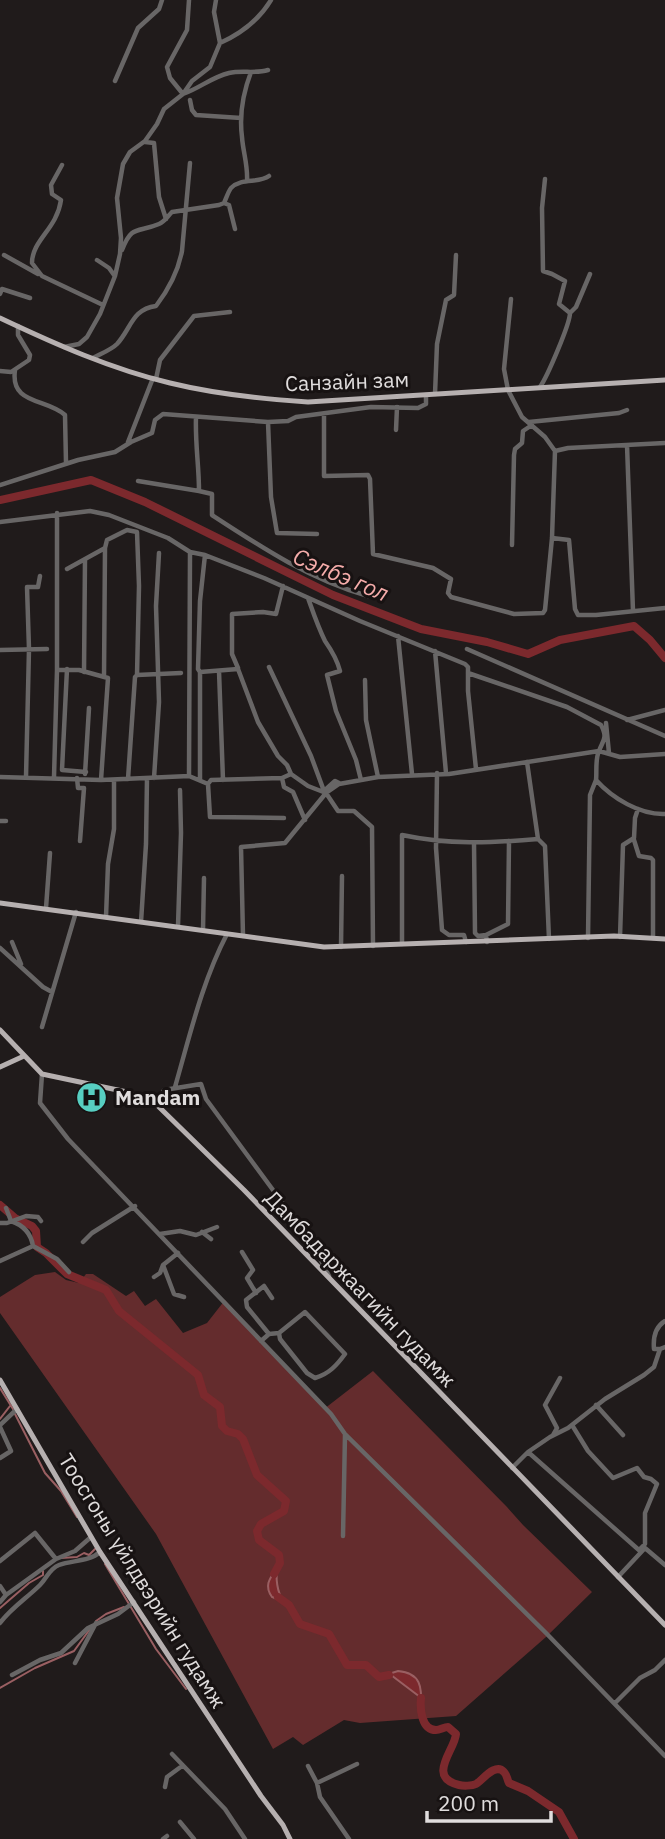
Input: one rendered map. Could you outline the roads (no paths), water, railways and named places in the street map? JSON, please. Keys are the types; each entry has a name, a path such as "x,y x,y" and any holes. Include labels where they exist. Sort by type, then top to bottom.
{"main road":[{"name":"Санзайн зам","path":"0,318 63,347 154,378 233,394 308,402 665,380"},
{"path":"0,903 324,947 466,943 486,939 665,939"},
{"path":"0,1030 42,1074"},
{"path":"0,1067 24,1056"},
{"name":"Дамбадаржаагийн гудамж","path":"42,1074 127,1093 158,1106 332,1281 665,1625"},
{"name":"Тоосгоны үйлдвэрийн гудамж","path":"0,1380 100,1552 290,1839"}],"street":[{"path":"115,81 138,28 159,9 162,0"},
{"path":"183,94 170,78 167,67 187,30 189,0"},
{"path":"183,94 192,81 210,67 220,43 214,12 216,0"},
{"path":"220,43 240,33 266,9 271,0"},
{"path":"63,347 79,344 87,337 115,276 121,238 118,180 130,152 143,142 157,124 164,108 183,94 210,79 228,73 260,73 268,70"},
{"path":"247,181 241,103 251,72"},
{"path":"190,100 192,110 196,114 241,118"},
{"path":"143,142 154,143 159,197 166,219"},
{"path":"93,358 117,344 145,307 156,306 167,292 179,264 190,163"},
{"path":"42,276 32,263 32,256 35,246 54,223 59,212 61,200 52,194 51,185 62,165"},
{"path":"224,203 229,189 269,176"},
{"path":"545,179 542,208 543,271 565,281 559,304 570,313"},
{"path":"120,254 132,232 162,223 172,212 224,203 229,205 235,229"},
{"path":"4,255 103,305"},
{"path":"435,394 438,337 446,300 454,295 456,255"},
{"path":"97,260 115,276"},
{"path":"540,387 570,322 570,313 576,307 590,274"},
{"path":"1,290 30,298"},
{"path":"324,414 324,476 368,475 370,478 372,552 433,568 448,576 451,582 451,597 514,614 543,612 552,538 555,451 545,437 522,417 508,390 503,369 511,299"},
{"path":"127,444 160,360 194,316 230,312"},
{"path":"0,371 11,372 29,360 30,355 18,335 18,326"},
{"path":"15,370 13,380 27,399 55,406 65,415 66,463"},
{"path":"0,485 56,469 66,463 115,452 152,433 155,420 163,414 268,422 371,407 418,408 425,406 426,395"},
{"path":"396,430 397,407"},
{"path":"512,545 514,455 515,449 522,443 523,431 530,424 627,410"},
{"path":"196,418 195,451 200,472 199,491"},
{"path":"268,422 271,497 276,533 317,534"},
{"path":"555,451 665,443"},
{"path":"627,445 634,611"},
{"path":"138,481 212,494 212,515 245,538 337,587 368,596"},
{"path":"0,522 57,513 90,511 109,514 168,538 190,552 205,555 283,586 465,664 468,673 475,769"},
{"path":"54,777 57,513"},
{"path":"104,677 105,548 107,540 127,530 137,532 139,586 137,675 128,779"},
{"path":"552,538 569,540 575,609 578,615 665,608"},
{"path":"67,569 105,548"},
{"path":"189,776 190,552"},
{"path":"141,922 150,778 159,702 156,606 159,553"},
{"path":"200,780 201,689 198,669 200,601 205,555"},
{"path":"84,672 85,559"},
{"path":"26,777 29,649 27,587 38,587 40,576"},
{"path":"283,586 276,614 232,614 232,654 268,742 291,774 308,786 325,792"},
{"path":"307,597 340,671 327,675 336,711 356,760 361,780"},
{"path":"398,636 412,774"},
{"path":"0,650 47,649"},
{"path":"467,649 665,736"},
{"path":"435,651 446,773"},
{"path":"269,667 312,756 325,792 338,811 354,810 372,827 373,946"},
{"path":"66,669 62,770 86,772"},
{"path":"200,672 238,669"},
{"path":"57,670 84,672 104,677 108,681 101,780"},
{"path":"219,671 223,780"},
{"path":"137,675 181,673"},
{"path":"468,673 567,707 594,720 605,732 604,752"},
{"path":"365,680 366,720 378,777"},
{"path":"189,689 201,689"},
{"path":"85,778 89,708"},
{"path":"626,720 665,710"},
{"path":"588,938 590,795 604,752 606,723"},
{"path":"243,936 241,847 285,843 335,781 339,784 378,777 446,773 604,752 620,757 665,754"},
{"path":"527,761 538,839 545,846 549,940"},
{"path":"437,773 436,843 442,930 449,935 464,935 466,943"},
{"path":"284,818 210,817 208,784 211,780 282,778 291,774"},
{"path":"0,777 114,780 189,776 208,784"},
{"path":"77,778 78,788 84,788 80,841"},
{"path":"282,778 284,787 293,792 304,820"},
{"path":"106,917 108,864 114,829 114,780"},
{"path":"596,780 607,793 638,808 665,814"},
{"path":"178,926 180,790"},
{"path":"638,808 634,838 639,856 653,860 653,938"},
{"path":"402,945 402,835 436,843 538,839"},
{"path":"620,937 623,845 634,838"},
{"path":"474,843 475,933 486,939 508,924 509,841"},
{"path":"46,908 50,853"},
{"path":"341,947 342,876"},
{"path":"203,930 204,878"},
{"path":"43,1027 76,912"},
{"path":"175,1087 203,988 227,934"},
{"path":"12,942 23,967"},
{"path":"0,948 43,988 52,992"},
{"path":"42,1074 40,1103 68,1139 135,1206 331,1414 345,1434 665,1756"},
{"path":"158,1106 164,1090 201,1084 206,1099 235,1142 312,1243 332,1281"},
{"path":"83,1242 92,1233 135,1206"},
{"path":"6,1208 29,1234 33,1246 57,1259 69,1272"},
{"path":"0,1223 32,1216 41,1221"},
{"path":"160,1234 180,1231 196,1235 217,1227"},
{"path":"202,1232 211,1239"},
{"path":"0,1261 33,1246"},
{"path":"242,1252 253,1270 247,1278 256,1293"},
{"path":"154,1277 160,1273 163,1265 178,1253"},
{"path":"163,1265 174,1294 184,1297"},
{"path":"269,1334 247,1307 246,1300 264,1286 272,1298"},
{"path":"261,1341 269,1334 279,1333 305,1312 345,1354 334,1368 316,1378 300,1365 280,1339 279,1333"},
{"path":"512,1468 528,1452 572,1425 596,1405 654,1367 662,1348 654,1349 653,1338 660,1324 665,1321"},
{"path":"553,1435 557,1428 545,1405 560,1378"},
{"path":"596,1405 623,1435"},
{"path":"0,1458 9,1453 11,1447 0,1426 17,1409"},
{"path":"572,1425 588,1451 613,1478 637,1468 644,1477 657,1484 645,1513 645,1544 618,1577"},
{"path":"343,1536 345,1434"},
{"path":"528,1452 640,1551"},
{"path":"0,1560 35,1533 56,1559"},
{"path":"0,1602 56,1559 75,1551 91,1537"},
{"path":"640,1551 645,1548 665,1565"},
{"path":"0,1623 16,1605 43,1583 52,1569 61,1564 95,1557 100,1552"},
{"path":"0,1586 6,1595"},
{"path":"12,1675 40,1660 61,1653 96,1622 118,1614 134,1602"},
{"path":"75,1663 96,1622"},
{"path":"615,1703 640,1678 665,1660"},
{"path":"172,1754 225,1809 245,1839"},
{"path":"317,1783 358,1764"},
{"path":"165,1787 167,1777 182,1766"},
{"path":"308,1766 317,1783 320,1797 349,1839"},
{"path":"180,1822 194,1839"}],"waterway":[{"name":"Сэлбэ гол","path":"0,500 91,480 145,502 333,595 421,629 487,642 528,654 560,640 634,626 665,658"},
{"path":"0,1205 15,1218 32,1226 36,1231 37,1247 67,1274 106,1290 119,1311 198,1375 204,1395 220,1407 222,1426 243,1439 257,1475 286,1501 284,1511 261,1524 257,1531 259,1540 279,1555 280,1563 274,1574"},
{"path":"0,1388 13,1409"},
{"path":"0,1419 10,1406"},
{"path":"15,1414 45,1473 61,1491 77,1517"},
{"path":"61,1558 77,1557 84,1553 89,1555 95,1549"},
{"path":"105,1564 156,1649 186,1689"},
{"path":"0,1608 29,1583 43,1575 43,1571"},
{"path":"278,1597 289,1605 300,1624 329,1634 347,1665 366,1665 379,1677 389,1675"},
{"path":"96,1621 124,1607"},
{"path":"0,1688 35,1668 74,1651 90,1629"},
{"path":"421,1698 424,1723 436,1730 448,1727 456,1734 443,1770 449,1781 472,1785 493,1771 500,1770 505,1773 509,1783 528,1791 559,1812 574,1839"}],"place":[{"name":"Mandam","path":"92,1098"}]}
